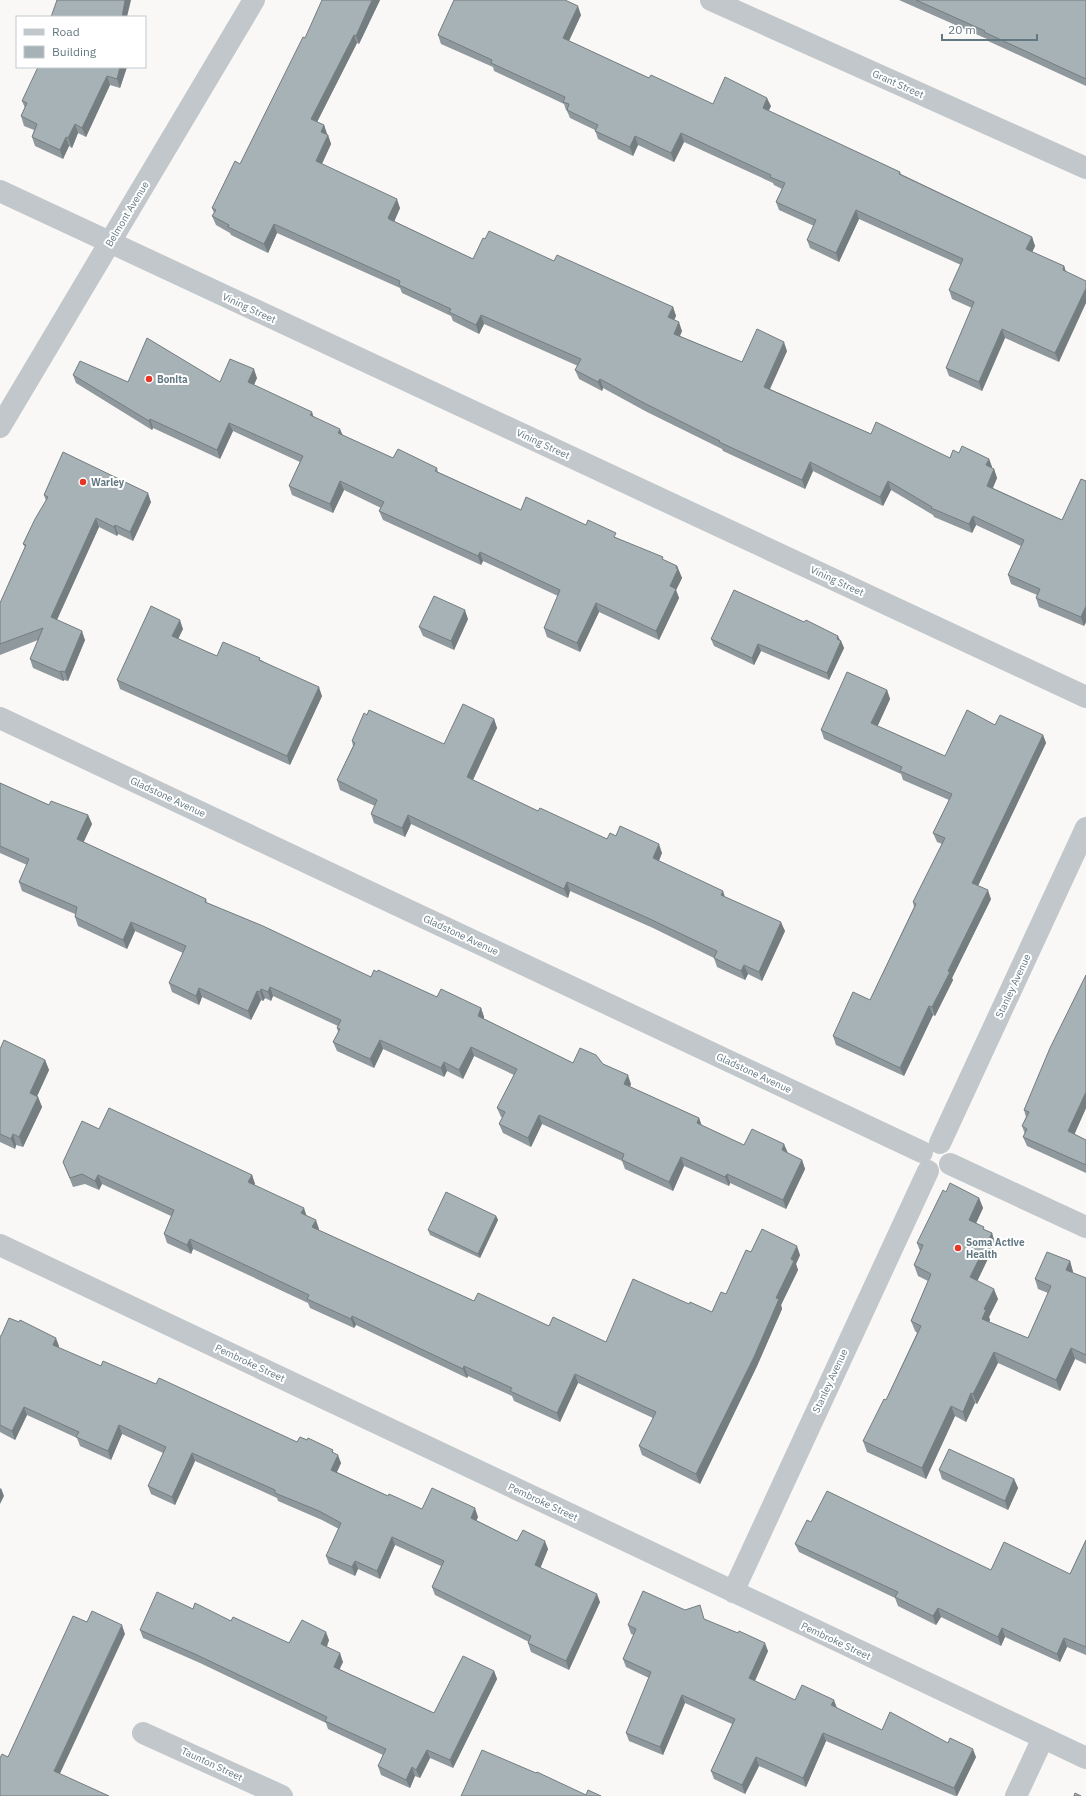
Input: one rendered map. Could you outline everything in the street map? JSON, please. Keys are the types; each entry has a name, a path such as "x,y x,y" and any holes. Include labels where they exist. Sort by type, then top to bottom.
{"street":[{"name":"Belmont Avenue","path":"0,427 254,0"},
{"name":"Grant Street","path":"711,0 1086,168"},
{"name":"Vining Street","path":"0,191 1086,698"},
{"name":"Gladstone Avenue","path":"0,718 930,1155"},
{"name":"Stanley Avenue","path":"733,1592 930,1155 1086,828"},
{"path":"930,1155 951,1153 950,1164 1086,1227"},
{"name":"Pembroke Street","path":"0,1245 1086,1758"},
{"name":"Taunton Street","path":"143,1733 282,1796"},
{"path":"1016,1796 1043,1738"}],"building":[{"path":"57,0 125,0 122,16 51,16"},
{"path":"322,0 372,0 356,36 354,35 311,119 324,125 321,132 328,135 316,161 397,199 388,218 389,219 473,259 483,238 485,239 489,231 554,261 557,255 673,307 668,317 679,322 674,334 742,362 757,329 784,342 764,387 871,434 876,422 950,458 953,450 959,453 962,446 989,459 986,465 994,469 987,486 1062,520 1081,479 1086,481 1086,606 1081,617 1036,598 1040,589 1008,575 1024,540 973,516 969,524 931,508 932,507 888,481 880,497 810,462 802,480 719,442 720,441 600,379 598,382 575,370 581,359 481,315 476,325 449,312 451,309 399,285 400,281 274,224 264,244 228,227 229,225 212,216 216,210 212,208 235,161 240,164 303,37 305,38"},
{"path":"454,0 565,0 578,6 563,38 649,78 651,75 713,104 725,77 767,98 763,108 900,172 899,174 1032,237 1026,249 1064,266 1063,270 1086,281 1086,288 1055,353 1002,329 979,382 946,368 974,302 949,290 963,259 856,210 836,253 807,240 816,220 776,202 785,183 770,177 771,175 681,133 671,153 635,136 630,147 595,131 598,125 567,110 569,104 563,102 565,97 491,63 492,60 438,35"},
{"path":"916,0 1086,0 1086,79 984,32 985,31"},
{"path":"38,68 120,68 117,79 107,76 82,128 75,124 68,138 66,137 60,150 32,137 37,124 21,116 27,103 22,101"},
{"path":"147,338 220,382 230,359 254,369 248,382 312,412 310,415 340,429 338,433 393,458 398,449 437,468 435,471 521,510 526,497 586,525 588,520 616,533 614,537 663,557 662,559 677,566 676,568 678,569 670,586 676,589 656,631 596,603 577,643 544,628 560,590 480,552 478,556 379,511 384,502 340,481 330,504 289,486 303,456 229,423 217,450 150,419 149,421 73,375 80,361 128,382"},
{"path":"63,452 148,493 130,532 115,525 114,527 96,518 51,617 82,631 65,672 60,672 30,659 43,628 0,644 0,603 26,545 23,544 48,497 44,495"},
{"path":"734,590 804,622 806,620 838,636 837,639 841,641 827,673 758,644 752,658 711,639"},
{"path":"434,596 465,610 451,641 419,627"},
{"path":"151,606 180,620 172,636 217,656 223,642 260,658 259,660 319,687 287,756 117,680"},
{"path":"847,672 887,690 871,723 945,756 967,710 995,725 1000,715 1043,735 972,883 988,890 948,971 950,972 932,1007 929,1006 900,1068 833,1036 853,992 870,1000 916,904 913,902 945,838 933,833 952,794 900,771 902,767 821,730"},
{"path":"463,704 494,719 467,777 538,811 540,808 607,839 610,833 616,836 620,826 659,844 653,858 723,891 721,895 781,922 759,972 744,965 741,971 714,958 717,951 650,919 567,882 564,889 408,815 402,828 371,814 377,800 337,780 355,743 352,741 364,713 367,715 369,710 444,744"},
{"path":"0,783 49,805 51,801 88,815 77,839 206,899 205,902 263,926 371,977 374,970 377,972 378,970 437,997 441,989 481,1008 478,1016 573,1063 580,1048 596,1055 603,1064 628,1075 624,1084 699,1118 697,1123 744,1145 752,1129 784,1144 782,1150 802,1160 783,1200 727,1174 725,1177 681,1157 669,1182 622,1160 624,1154 539,1115 528,1138 499,1124 505,1112 497,1108 517,1069 471,1047 459,1070 444,1062 441,1068 380,1040 370,1059 333,1042 340,1029 337,1028 341,1020 270,987 268,992 261,989 260,992 257,991 248,1011 199,988 196,996 169,983 186,946 131,922 123,940 75,917 77,907 19,882 29,859 0,846"},
{"path":"1086,975 1086,1092 1068,1131 1086,1140 1086,1165 1023,1137 1027,1129 1022,1126 1029,1112 1024,1110 1050,1048"},
{"path":"4,1040 45,1060 30,1093 38,1097 19,1137 13,1134 11,1139 0,1134 0,1049"},
{"path":"109,1108 252,1175 248,1182 304,1208 301,1213 316,1220 312,1227 474,1301 478,1293 549,1326 553,1317 606,1342 633,1279 689,1304 690,1302 712,1312 721,1292 726,1294 746,1250 751,1252 762,1229 797,1246 791,1259 794,1261 776,1298 779,1299 754,1357 696,1474 639,1446 656,1412 575,1374 557,1413 510,1391 512,1388 464,1366 463,1369 352,1316 351,1319 307,1299 309,1295 190,1239 187,1245 164,1234 174,1210 98,1175 95,1181 82,1174 70,1178 63,1162 82,1121 99,1129"},
{"path":"950,1183 979,1198 969,1220 984,1227 983,1229 992,1233 970,1277 994,1289 984,1309 986,1310 982,1319 1028,1338 1051,1286 1035,1279 1047,1252 1070,1261 1066,1270 1086,1278 1086,1355 1071,1348 1056,1380 994,1352 973,1394 971,1393 963,1412 951,1406 922,1468 863,1441 884,1399 886,1400 921,1326 911,1321 931,1274 914,1265 923,1245 917,1243 943,1190 946,1192"},
{"path":"446,1192 496,1216 478,1254 428,1230"},
{"path":"9,1318 19,1322 20,1320 56,1338 53,1345 101,1366 103,1361 156,1384 159,1378 297,1442 300,1437 307,1440 308,1438 333,1450 332,1452 338,1455 331,1470 388,1496 389,1494 422,1509 432,1488 475,1508 471,1518 517,1541 523,1530 545,1541 535,1565 597,1594 566,1661 528,1643 531,1636 432,1587 444,1561 392,1537 377,1571 355,1561 352,1567 326,1556 341,1523 319,1511 275,1493 275,1490 192,1453 172,1497 148,1486 166,1447 119,1425 108,1451 76,1437 79,1432 24,1407 12,1431 0,1425 0,1336"},
{"path":"949,1449 1014,1479 1005,1501 939,1470"},
{"path":"827,1491 991,1570 1004,1542 1070,1574 1086,1540 1086,1647 1064,1638 1057,1654 1002,1628 998,1637 938,1608 933,1616 895,1597 898,1592 795,1544 807,1520 811,1522"},
{"path":"643,1591 685,1610 700,1605 704,1619 738,1633 739,1631 765,1643 749,1678 795,1700 802,1685 834,1700 831,1705 882,1730 890,1712 948,1743 950,1738 973,1749 954,1788 823,1733 803,1778 756,1757 742,1785 711,1771 735,1719 682,1695 660,1747 626,1733 651,1672 623,1659 636,1629 628,1625"},
{"path":"157,1592 193,1609 195,1603 231,1621 233,1617 289,1643 302,1620 326,1632 321,1644 340,1653 334,1667 434,1713 463,1656 494,1671 450,1760 427,1750 416,1770 412,1767 406,1780 378,1766 386,1749 325,1721 327,1717 197,1655 140,1630"},
{"path":"92,1611 122,1625 54,1771 109,1796 0,1796 0,1758 2,1754 8,1757 73,1616 87,1622"},
{"path":"482,1750 536,1773 537,1772 586,1795 588,1790 601,1796 461,1796"},
{"path":"1075,1793 1081,1796 1074,1796"}],"place":[{"name":"Bonita","path":"149,379"},
{"name":"Warley","path":"83,482"},
{"name":"Soma Active Health","path":"958,1248"}]}
